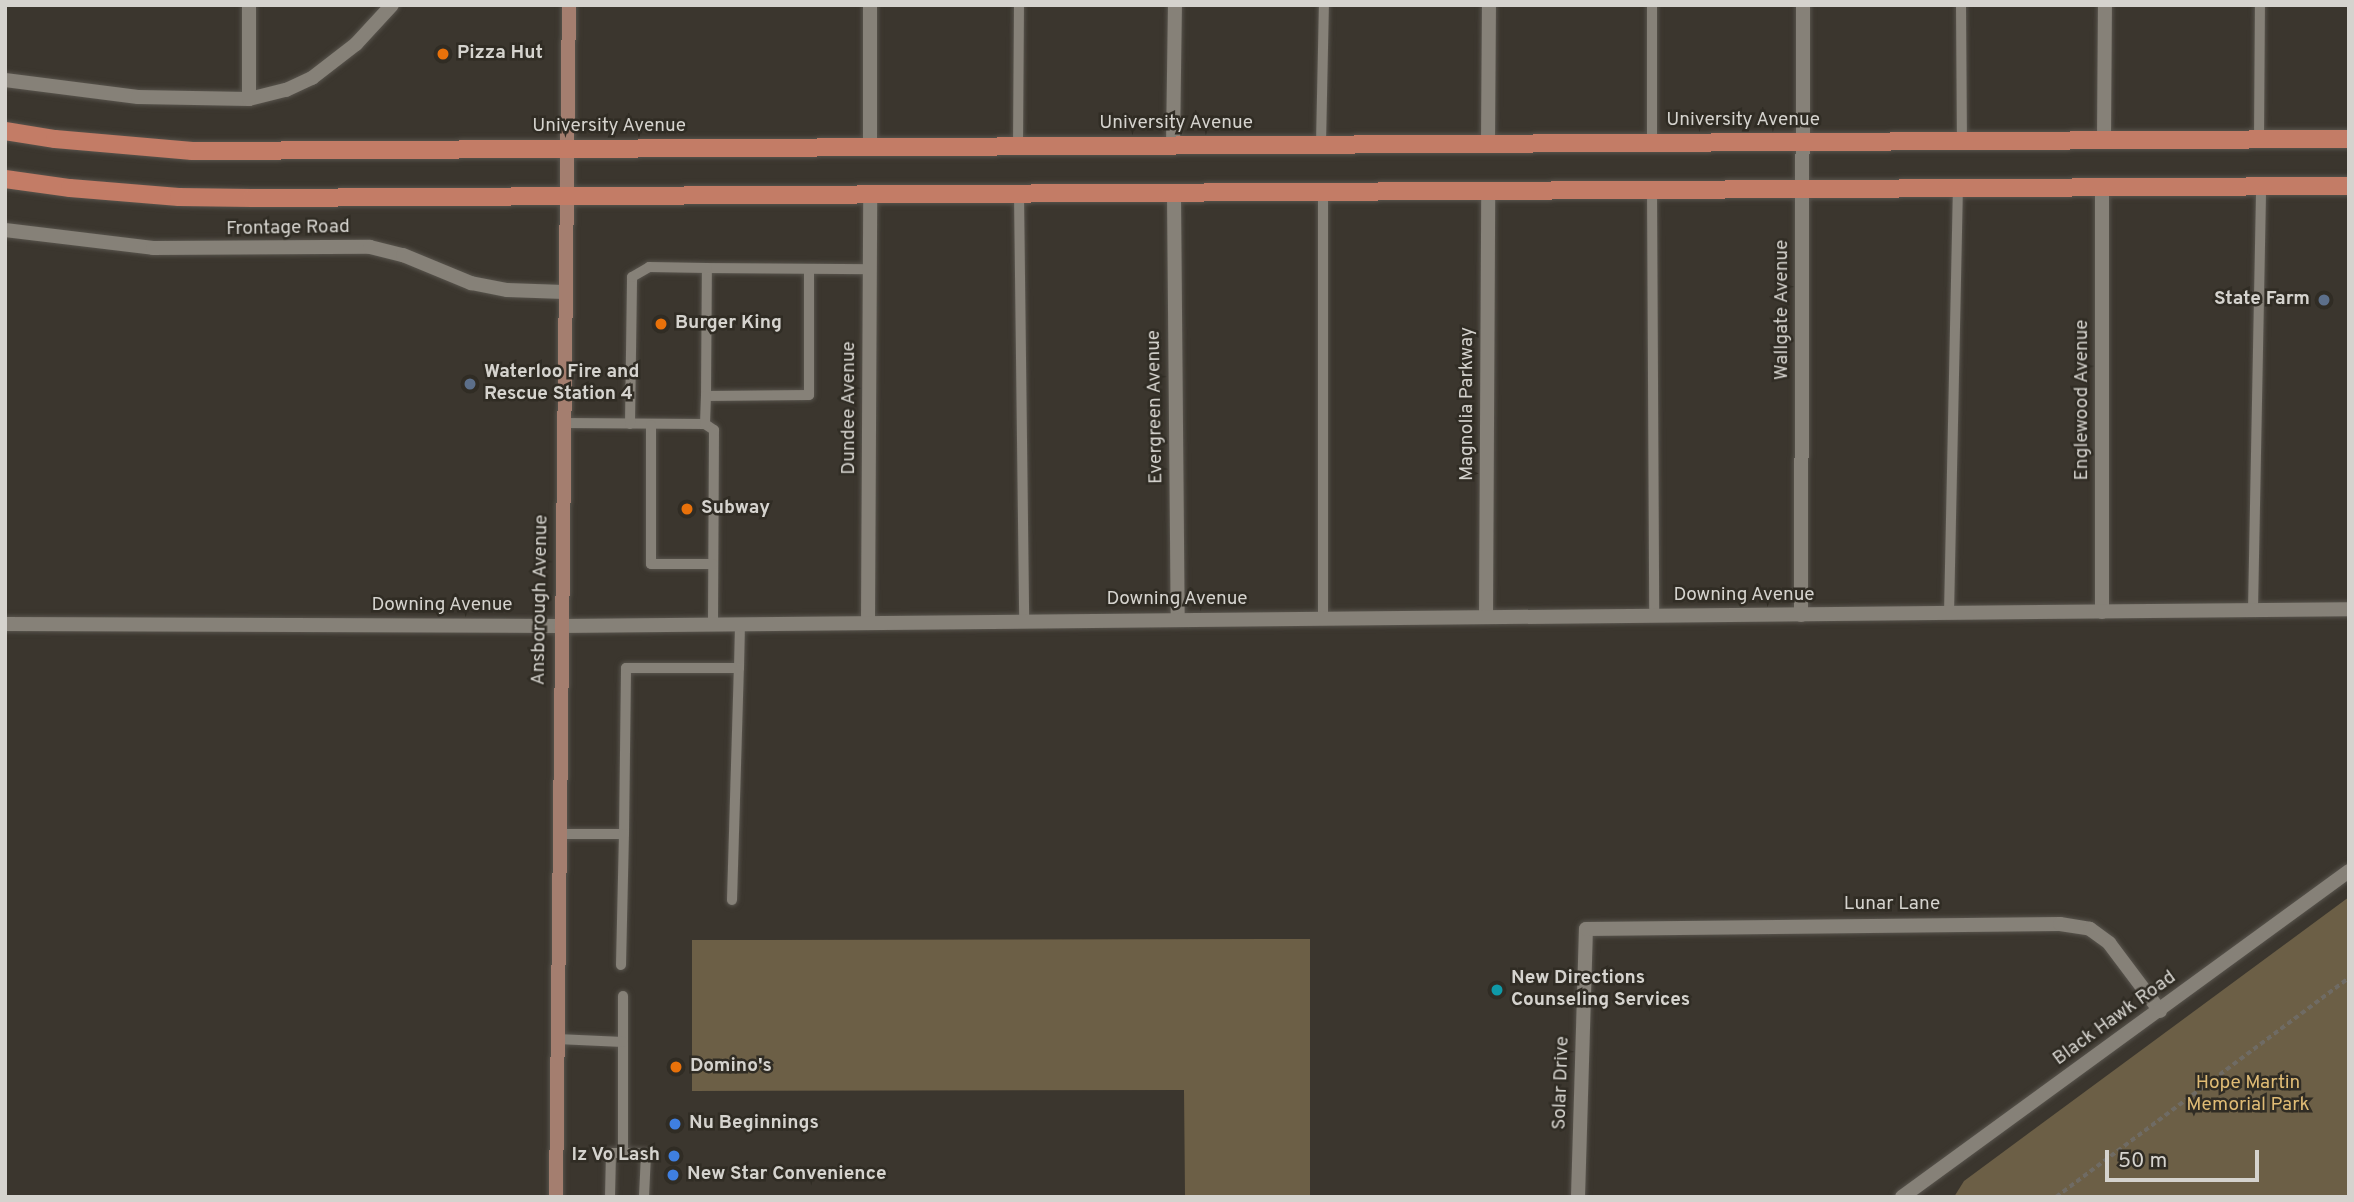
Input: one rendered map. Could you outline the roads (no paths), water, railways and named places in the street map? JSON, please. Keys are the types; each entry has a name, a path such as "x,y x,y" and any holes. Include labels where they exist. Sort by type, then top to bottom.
{"main road":[{"name":"Ansborough Avenue","path":"556,1196 560,626 569,5"},
{"name":"University Avenue","path":"5,131 55,139 192,151 2349,139"},
{"path":"5,179 70,188 178,197 1174,195 1652,188 2349,186"}],"street":[{"path":"249,99 250,5"},
{"path":"5,80 138,97 249,99 286,90 312,78 356,44 393,5"},
{"path":"870,5 870,147"},
{"path":"1174,145 1175,5"},
{"path":"1489,5 1489,143"},
{"name":"Wallgate Avenue","path":"1801,615 1803,5"},
{"path":"2104,140 2105,5"},
{"name":"Englewood Avenue","path":"2102,188 2102,612"},
{"name":"Magnolia Parkway","path":"1486,617 1489,191"},
{"name":"Dundee Avenue","path":"868,621 870,194"},
{"name":"Evergreen Avenue","path":"1174,195 1178,619"},
{"name":"Frontage Road","path":"5,230 153,248 370,247 403,255 471,283 507,290 564,292"},
{"name":"Downing Avenue","path":"5,624 560,626 2349,609"},
{"name":"Black Hawk Road","path":"1902,1197 2349,871"},
{"name":"Lunar Lane","path":"1586,929 2060,923 2090,929 2109,943 2160,1011"},
{"name":"Solar Drive","path":"1578,1197 1586,929"}],"lane":[{"path":"1018,146 1019,5"},
{"path":"1321,144 1324,5"},
{"path":"1652,5 1652,142"},
{"path":"1961,5 1962,141"},
{"path":"2259,139 2260,5"},
{"path":"2253,610 2260,187"},
{"path":"1652,188 1654,616"},
{"path":"1949,614 1958,188"},
{"path":"1323,193 1323,618"},
{"path":"1019,194 1024,620"},
{"path":"629,424 632,277 649,267 870,269"},
{"path":"705,424 707,268"},
{"path":"706,396 809,396 809,269"},
{"path":"563,423 705,424 714,430 713,624"},
{"path":"651,425 651,564 713,564"},
{"path":"732,900 740,624"},
{"path":"621,965 626,668 739,668"},
{"path":"559,834 624,834"},
{"path":"622,1153 623,996"},
{"path":"557,1039 622,1042"},
{"path":"610,1197 611,1153 646,1154 644,1197"}],"place":[{"name":"Pizza Hut","path":"443,54"},
{"name":"State Farm","path":"2324,300"},
{"name":"Burger King","path":"661,324"},
{"name":"Waterloo Fire and Rescue Station 4","path":"470,384"},
{"name":"Subway","path":"687,509"},
{"name":"New Directions Counseling Services","path":"1497,990"},
{"name":"Domino's","path":"676,1067"},
{"name":"Nu Beginnings","path":"675,1124"},
{"name":"Iz Vo Lash","path":"674,1156"},
{"name":"New Star Convenience","path":"673,1175"}],"park label":[{"name":"Hope Martin Memorial Park","path":"2248,1095"}]}
